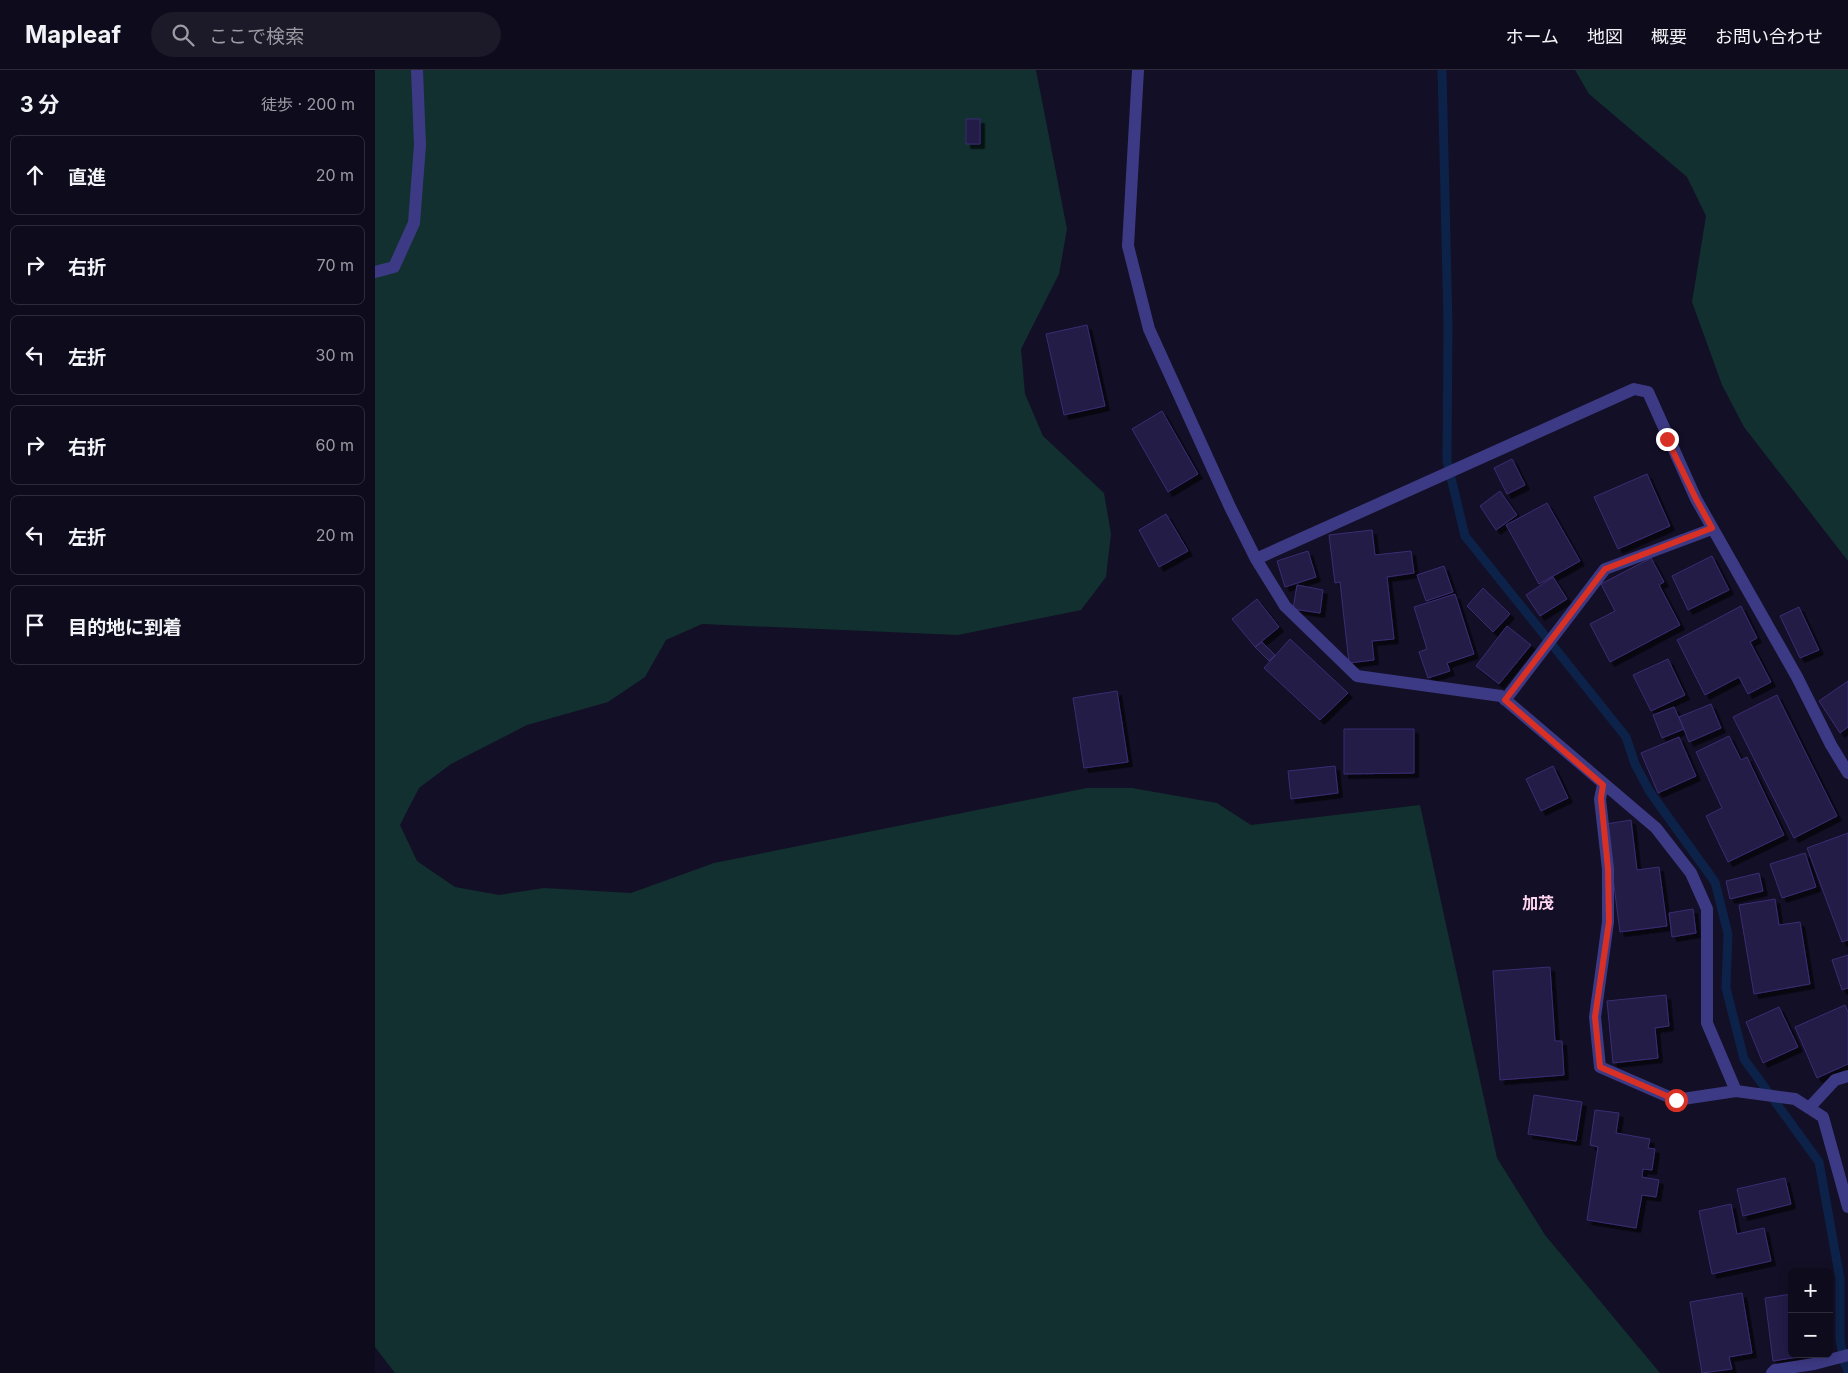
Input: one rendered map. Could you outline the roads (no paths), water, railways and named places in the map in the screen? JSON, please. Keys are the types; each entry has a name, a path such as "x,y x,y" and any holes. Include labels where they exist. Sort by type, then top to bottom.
{"street":[{"path":"375,272 394,267 414,223 420,145 417,70"},
{"path":"1138,70 1128,246 1149,329 1230,507 1256,559 1285,606 1357,676 1501,696 1603,785 1656,828 1691,873 1707,909 1707,1023 1736,1090"},
{"path":"1256,559 1634,389 1648,392 1696,499 1797,677 1831,745 1848,773"},
{"path":"1505,700 1605,569 1712,528"},
{"path":"1603,785 1601,798 1608,869 1609,922 1595,1017 1600,1067 1676,1100 1736,1090 1795,1099 1823,1117 1848,1207"},
{"path":"1809,1108 1835,1080 1848,1076"},
{"path":"1772,1373 1775,1370 1848,1355"}],"waterway":[{"path":"1442,70 1448,325 1447,461 1465,536 1626,737 1635,764 1650,792 1715,882 1728,934 1726,988 1744,1059 1819,1162 1840,1279 1840,1340 1844,1362 1848,1371"}],"district":[{"name":"加茂","path":"1538,903"}]}
